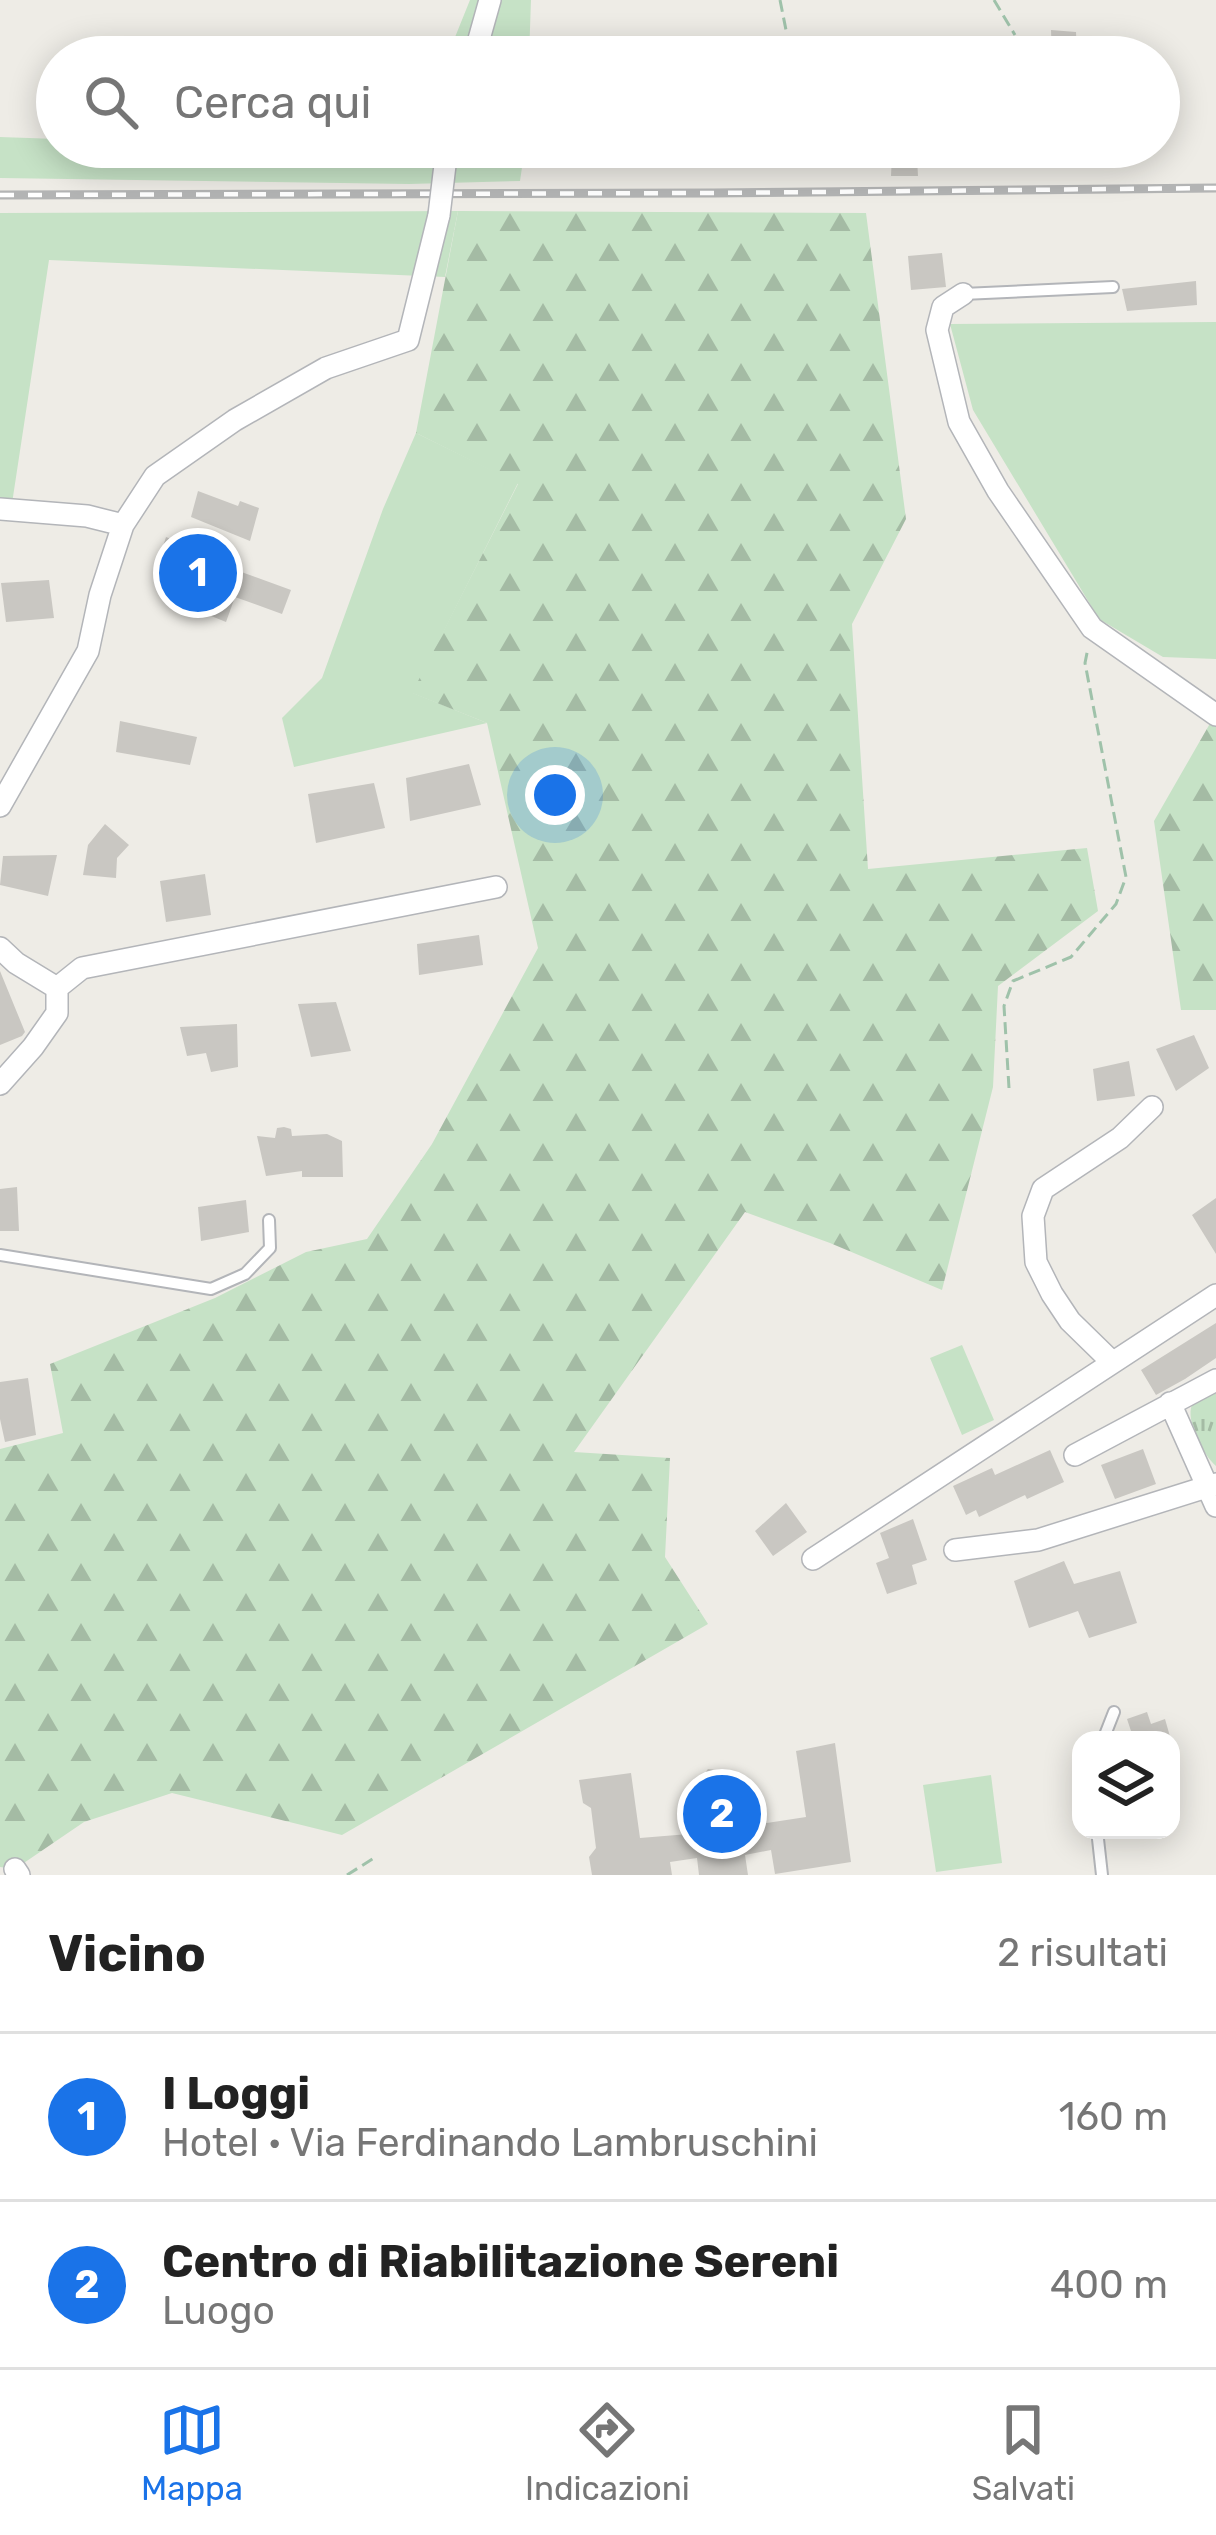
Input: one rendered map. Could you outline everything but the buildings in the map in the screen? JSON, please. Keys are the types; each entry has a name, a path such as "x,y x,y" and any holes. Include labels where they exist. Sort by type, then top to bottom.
{"street":[{"path":"480,36 490,0"},
{"path":"0,806 88,650 123,525 155,476 235,420 326,368 409,340 440,215 446,168"},
{"path":"963,294 943,307 938,330 959,422 998,491 1092,628 1216,715"},
{"path":"0,509 87,516 123,525"},
{"path":"57,988 82,968 496,887"},
{"path":"0,948 57,988"},
{"path":"0,1084 57,1013 57,988"},
{"path":"1112,1362 1070,1321 1052,1294 1036,1262 1033,1216 1043,1189 1120,1138 1152,1106"},
{"path":"813,1558 1216,1295"},
{"path":"1075,1455 1216,1381"},
{"path":"956,1550 1038,1540 1213,1492 1170,1403"}],"lane":[{"path":"963,294 1112,287"},
{"path":"0,1255 211,1289 245,1274 270,1248 269,1220"},
{"path":"1107,1731 1114,1712"},
{"path":"1098,1839 1102,1875"}],"path":[{"path":"780,0 788,34"},
{"path":"994,0 1015,34"},
{"path":"1009,1088 1004,1006 1013,981 1071,957 1117,904 1126,877 1085,663 1092,628"},
{"path":"346,1875 374,1858"}],"green space":[{"path":"470,0 531,0 530,36 455,36"},
{"path":"0,137 36,138 36,168 522,168 520,181 409,184 0,178"},
{"path":"458,211 445,277 49,260 11,510 0,509 0,213"},
{"path":"458,211 866,213 906,519 852,624 868,869 1087,848 1098,911 998,986 993,1087 942,1290 745,1212 574,1452 670,1458 665,1557 708,1624 342,1835 172,1793 84,1822 15,1869 0,1867 0,1449 63,1433 50,1364 215,1298 306,1252 367,1239 432,1144 538,948 487,723 412,693 518,484 416,433"},
{"path":"1216,322 1216,659 1163,657 1099,619 973,410 950,324"},
{"path":"416,433 518,483 413,693 487,723 294,767 282,718 322,678"},
{"path":"1216,713 1216,1010 1181,1010 1154,821"},
{"path":"962,1345 994,1420 962,1435 930,1358"},
{"path":"1216,1388 1216,1466 1197,1437 1191,1412 1202,1394"},
{"path":"991,1775 1002,1863 936,1872 923,1785"}],"railway":[{"path":"0,195 1216,188"}],"place":[{"name":"I Loggi","path":"198,573"},
{"name":"Centro di Riabilitazione Sereni","path":"722,1814"}]}
